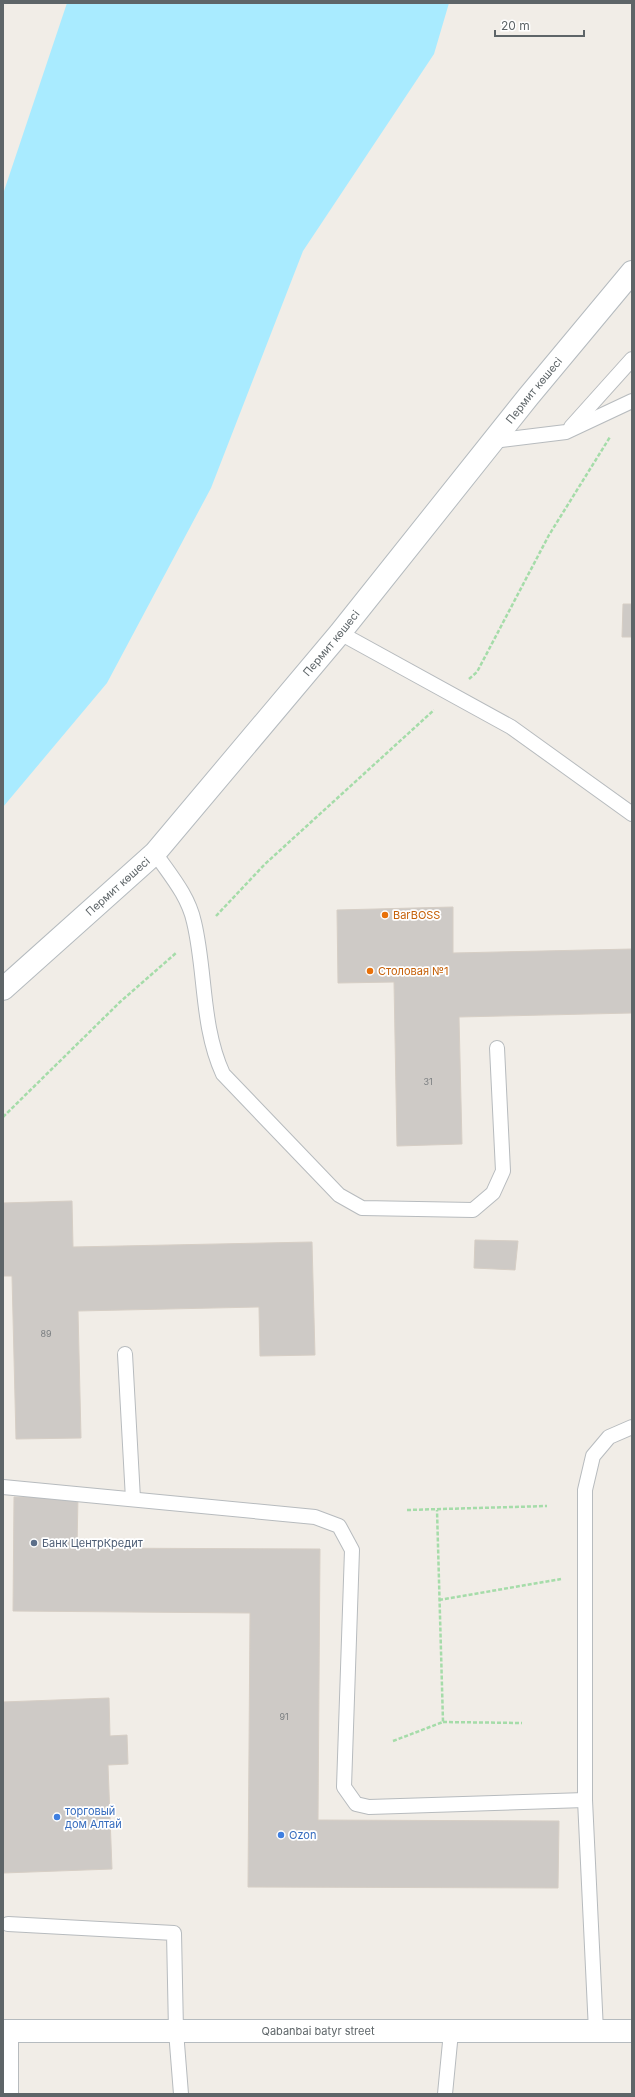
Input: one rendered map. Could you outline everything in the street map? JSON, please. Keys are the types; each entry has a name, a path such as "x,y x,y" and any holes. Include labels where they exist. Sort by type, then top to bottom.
{"main road":[{"name":"Пермит көшесі","path":"3,989 155,853 340,633 493,441 632,272"},
{"name":"Qabanbai batyr street","path":"7,2031 632,2031"}],"lane":[{"path":"566,432 632,359"},
{"path":"493,441 566,432 632,401"},
{"path":"340,633 511,727 632,814"},
{"path":"155,853 185,896 194,921 210,1038 223,1074 339,1195 362,1208 473,1210 493,1193 503,1171 497,1048"},
{"path":"125,1354 133,1499"},
{"path":"596,2031 585,1800 585,1490 593,1456 609,1437 632,1427"},
{"path":"3,1488 315,1517 339,1526 352,1550 344,1787 356,1804 369,1806 585,1800"},
{"path":"8,1924 174,1933 176,2031 181,2094"},
{"path":"7,2031 11,2094"},
{"path":"445,2094 451,2032"}],"path":[{"path":"3,1117 120,1002 196,936 264,864 477,672 549,535 612,434"},
{"path":"407,1510 548,1506"},
{"path":"437,1510 443,1722"},
{"path":"439,1600 562,1579"},
{"path":"393,1741 443,1722 522,1723"}],"water":[{"path":"67,3 449,3 434,54 303,251 211,488 107,683 3,807 3,194"}],"building":[{"path":"623,604 632,604 632,637 622,637"},
{"path":"453,907 453,953 632,949 632,1013 459,1017 462,1144 397,1146 394,982 338,983 337,910"},
{"path":"72,1201 73,1247 312,1242 315,1355 260,1356 259,1307 78,1311 81,1438 16,1439 12,1276 3,1276 3,1203"},
{"path":"475,1240 518,1241 515,1270 474,1268"},
{"path":"14,1497 78,1497 77,1548 320,1549 318,1820 559,1821 558,1888 248,1887 250,1613 13,1611"},
{"name":"торговый дом Алтай","path":"109,1698 110,1736 127,1735 128,1764 108,1765 112,1869 3,1873 3,1702"}],"place":[{"name":"BarBOSS","path":"385,915"},
{"name":"Столовая №1","path":"370,971"},
{"name":"Банк ЦентрКредит","path":"34,1543"},
{"name":"торговый дом Алтай","path":"57,1817"},
{"name":"Ozon","path":"281,1835"}]}
